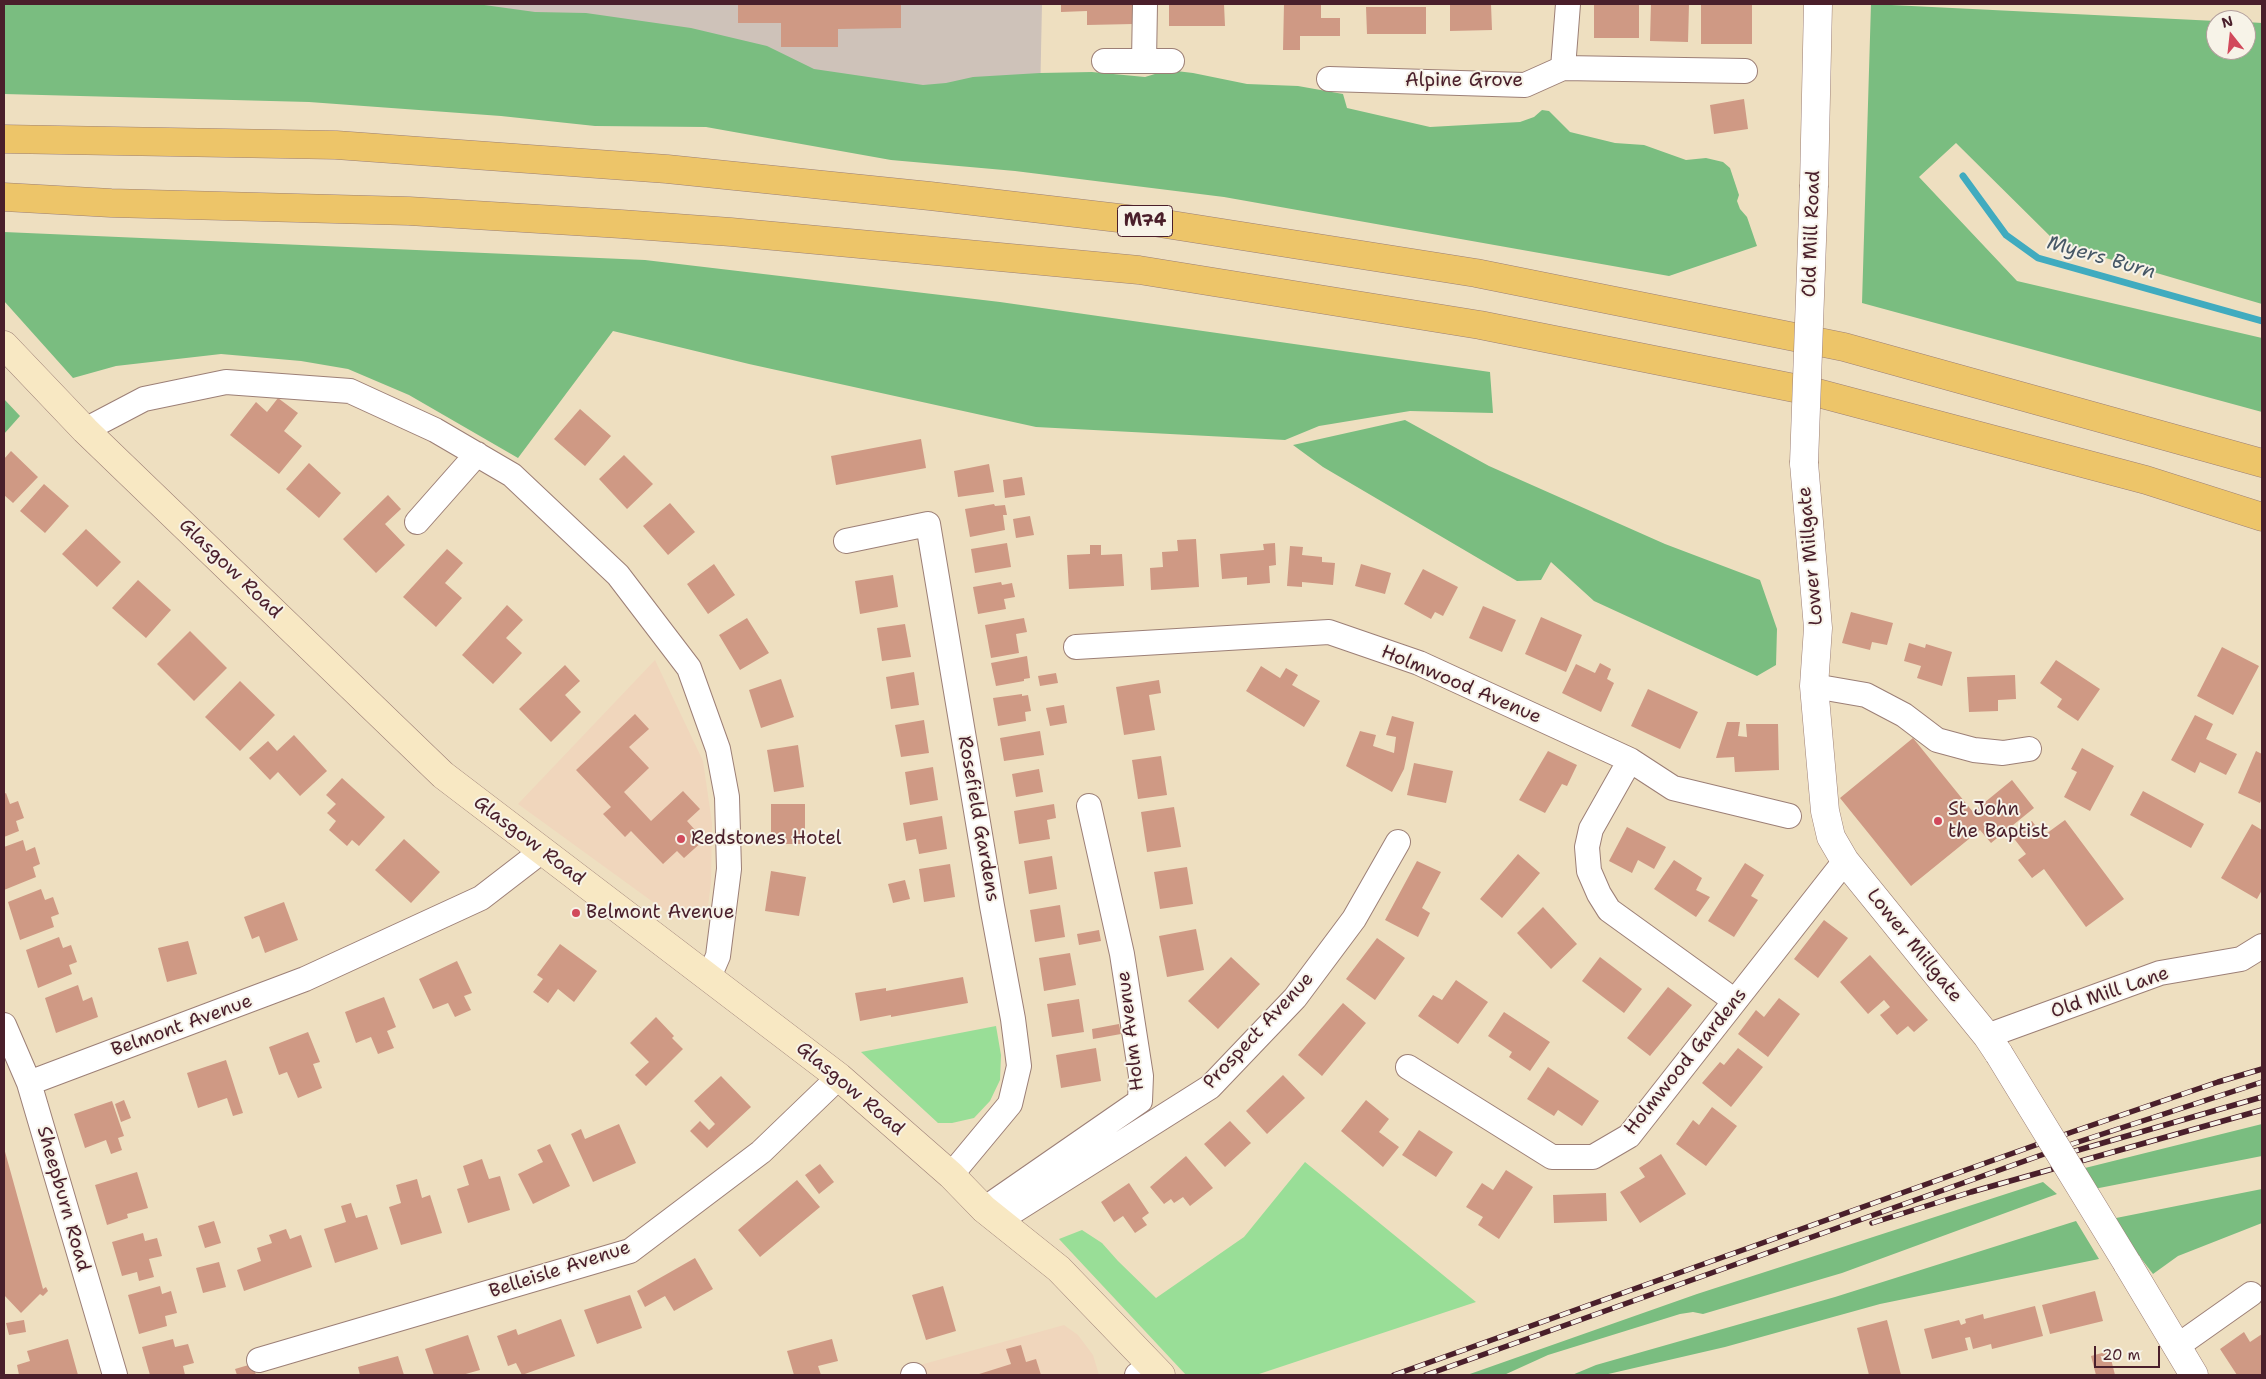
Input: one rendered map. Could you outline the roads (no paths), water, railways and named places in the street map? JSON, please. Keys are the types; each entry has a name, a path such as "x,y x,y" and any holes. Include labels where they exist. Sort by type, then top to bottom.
{"highway":[{"name":"M74","path":"4,139 336,145 609,165 930,196 1153,222 1476,273 1844,348 2262,463"},
{"path":"4,198 111,203 409,211 592,222 731,232 1139,270 1480,325 1814,392 2146,480 2262,517"}],"main road":[{"name":"Glasgow Road","path":"4,345 85,430 443,775 839,1077 951,1175 991,1215 1058,1269 1150,1372"}],"street":[{"path":"1144,61 1145,4"},
{"path":"1568,4 1562,68 1745,71"},
{"name":"Old Mill Road","path":"1804,463 1814,186 1818,4"},
{"path":"1104,61 1172,61"},
{"name":"Alpine Grove","path":"1329,79 1525,85 1562,68"},
{"path":"85,430 144,399 226,382 350,390 435,430 512,475 618,575 689,668 718,749 727,797 728,870 718,956 709,977"},
{"path":"417,522 476,454"},
{"name":"Lower Millgate","path":"1804,463 1818,628 1814,686 1825,811 1831,836 1846,862 1993,1045 2194,1375"},
{"name":"Rosefield Gardens","path":"846,541 928,524 992,906 1014,1019 1019,1066 1010,1104 951,1175"},
{"name":"Holmwood Avenue","path":"1076,647 1329,632 1419,662 1630,760 1673,788 1789,816"},
{"path":"1814,686 1866,695 1904,715 1937,740 1974,750 2003,753 2029,749"},
{"path":"1630,760 1591,829 1587,847 1589,871 1599,894 1609,910 1736,1001"},
{"name":"Holm Avenue","path":"991,1215 1140,1101 1141,1076 1122,954 1089,806"},
{"name":"Prospect Avenue","path":"991,1215 1210,1087 1295,998 1354,918 1398,842"},
{"name":"Belmont Avenue","path":"29,1083 314,975 481,898 542,851"},
{"name":"Holmwood Gardens","path":"1408,1067 1552,1157 1593,1158 1629,1136 1846,862"},
{"name":"Old Mill Lane","path":"1993,1045 2160,973 2241,959 2262,946"},
{"name":"Sheepburn Road","path":"4,1025 29,1083 115,1375"},
{"name":"Belleisle Avenue","path":"258,1360 630,1251 761,1152 839,1077"},
{"path":"2176,1347 2251,1294"}],"waterway":[{"name":"Myers Burn","path":"1963,176 2006,235 2038,258 2262,321"}],"railway":[{"path":"1394,1375 2072,1132 2218,1082 2262,1069"},
{"path":"1426,1375 2075,1143 2262,1082"},
{"path":"2068,1153 2262,1097"},
{"path":"1872,1223 1971,1192 2262,1110"}],"place":[{"name":"St John the Baptist","path":"1938,821"},
{"name":"Redstones Hotel","path":"681,839"},
{"name":"Belmont Avenue","path":"576,913"}]}
